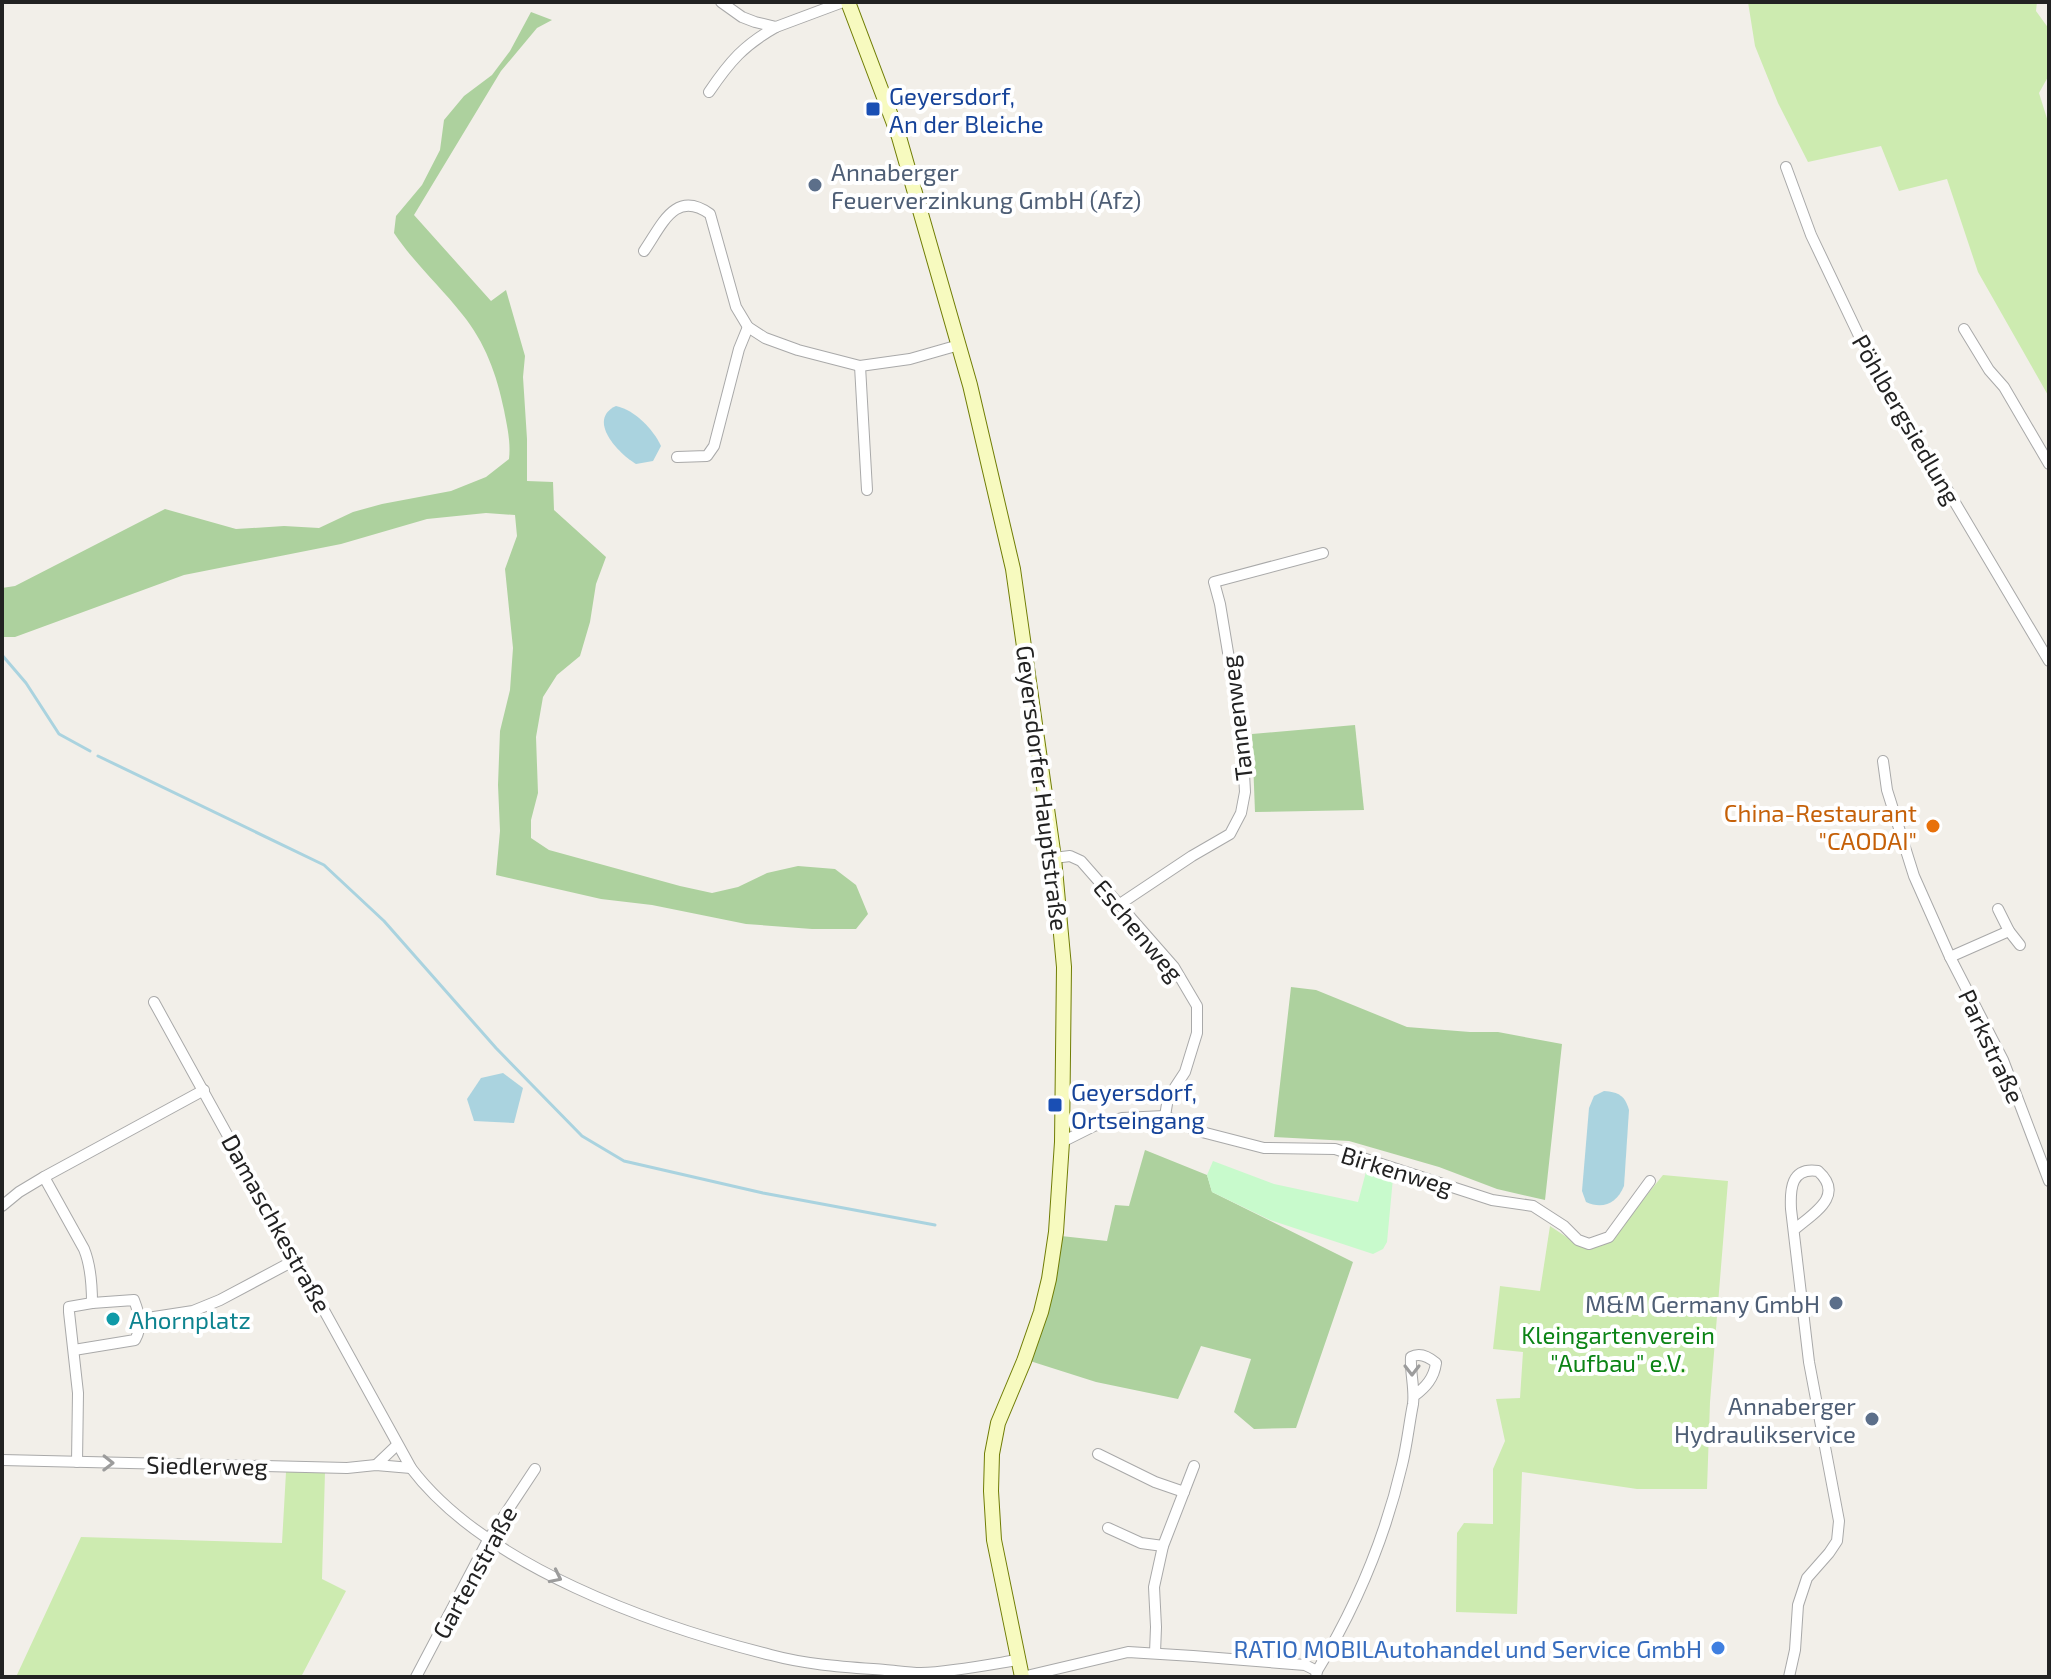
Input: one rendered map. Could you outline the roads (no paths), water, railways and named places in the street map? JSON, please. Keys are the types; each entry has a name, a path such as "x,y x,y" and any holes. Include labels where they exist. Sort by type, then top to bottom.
{"main road":[{"name":"Geyersdorfer Hauptstraße","path":"845,2 899,137 959,345 1013,569 1054,858 1064,967 1062,1142 1056,1232 1041,1312 998,1423 992,1454 994,1540 1022,1677"}],"street":[{"path":"721,2 742,17 776,27"},
{"path":"709,92 732,59 753,40 776,27 845,2"},
{"name":"Pöhlbergsiedlung","path":"1786,167 1811,235 1871,361 2049,661"},
{"path":"644,251 675,208 689,204 710,214 736,307 748,327 765,338 860,366 910,359 959,345"},
{"path":"677,457 707,456 714,446 739,349 748,327"},
{"path":"1964,329 1989,370 2004,387 2049,464"},
{"path":"860,366 867,490"},
{"name":"Tannenweg","path":"1120,904 1230,834 1241,813 1245,792 1242,737 1214,582 1323,553"},
{"name":"Parkstraße","path":"1883,761 1887,790 1914,876 1950,957 2003,1060 2049,1181"},
{"name":"Eschenweg","path":"1054,858 1070,856 1081,861 1174,967 1197,1006 1197,1033 1185,1072 1168,1098 1165,1116"},
{"path":"1998,909 2020,945"},
{"path":"1950,957 2009,931"},
{"name":"Damaschkestraße","path":"154,1002 411,1468 424,1485 488,1540 513,1556 650,1619 840,1672 922,1673 1017,1660"},
{"path":"2,1206 44,1177 204,1090"},
{"name":"Birkenweg","path":"1062,1142 1094,1126 1122,1118 1165,1116 1198,1131 1264,1148 1335,1149 1492,1200 1533,1206 1564,1226 1578,1240 1589,1244 1609,1237 1650,1181"},
{"path":"1789,1677 1795,1650 1798,1605 1807,1578 1837,1541 1839,1521 1809,1362 1791,1209 1792,1185 1796,1178 1807,1171 1818,1171 1829,1187 1828,1199 1794,1230"},
{"path":"44,1177 87,1258 92,1303"},
{"path":"141,1319 193,1311 297,1259"},
{"path":"74,1350 135,1340 141,1319 134,1300 69,1307 78,1393 77,1462"},
{"path":"1022,1677 1128,1652 1305,1665 1316,1674 1359,1594 1377,1548 1402,1466 1414,1396"},
{"path":"376,1465 397,1445"},
{"path":"1098,1454 1155,1482 1184,1492"},
{"name":"Siedlerweg","path":"2,1460 411,1468"},
{"path":"1155,1653 1154,1587 1163,1546 1194,1466"},
{"name":"Gartenstraße","path":"416,1677 488,1540 535,1469"},
{"path":"1108,1528 1141,1543 1163,1546"}],"water":[{"path":"616,406 643,421 653,433 661,446 653,461 636,464 614,445 604,420"},
{"path":"503,1073 523,1088 514,1123 474,1121 467,1099 481,1078"},
{"path":"1604,1091 1621,1096 1629,1110 1624,1186 1613,1201 1598,1205 1586,1202 1582,1191 1589,1108 1594,1096"}],"waterway":[{"path":"2,655 26,683 59,734 90,751"},
{"path":"98,756 324,865 384,921 496,1048 582,1136 624,1161 763,1193 935,1225"}],"place":[{"name":"Geyersdorf, An der Bleiche","path":"873,109"},
{"name":"Annaberger Feuerverzinkung GmbH (Afz)","path":"815,185"},
{"name":"China-Restaurant \"CAODAI\"","path":"1933,826"},
{"name":"Geyersdorf, Ortseingang","path":"1055,1105"},
{"name":"M&M Germany GmbH","path":"1836,1303"},
{"name":"Ahornplatz","path":"113,1319"},
{"name":"Annaberger Hydraulikservice","path":"1872,1419"},
{"name":"RATIO MOBILAutohandel und Service GmbH","path":"1718,1648"}],"park label":[{"name":"Kleingartenverein \"Aufbau\" e.V.","path":"1618,1348"}]}
